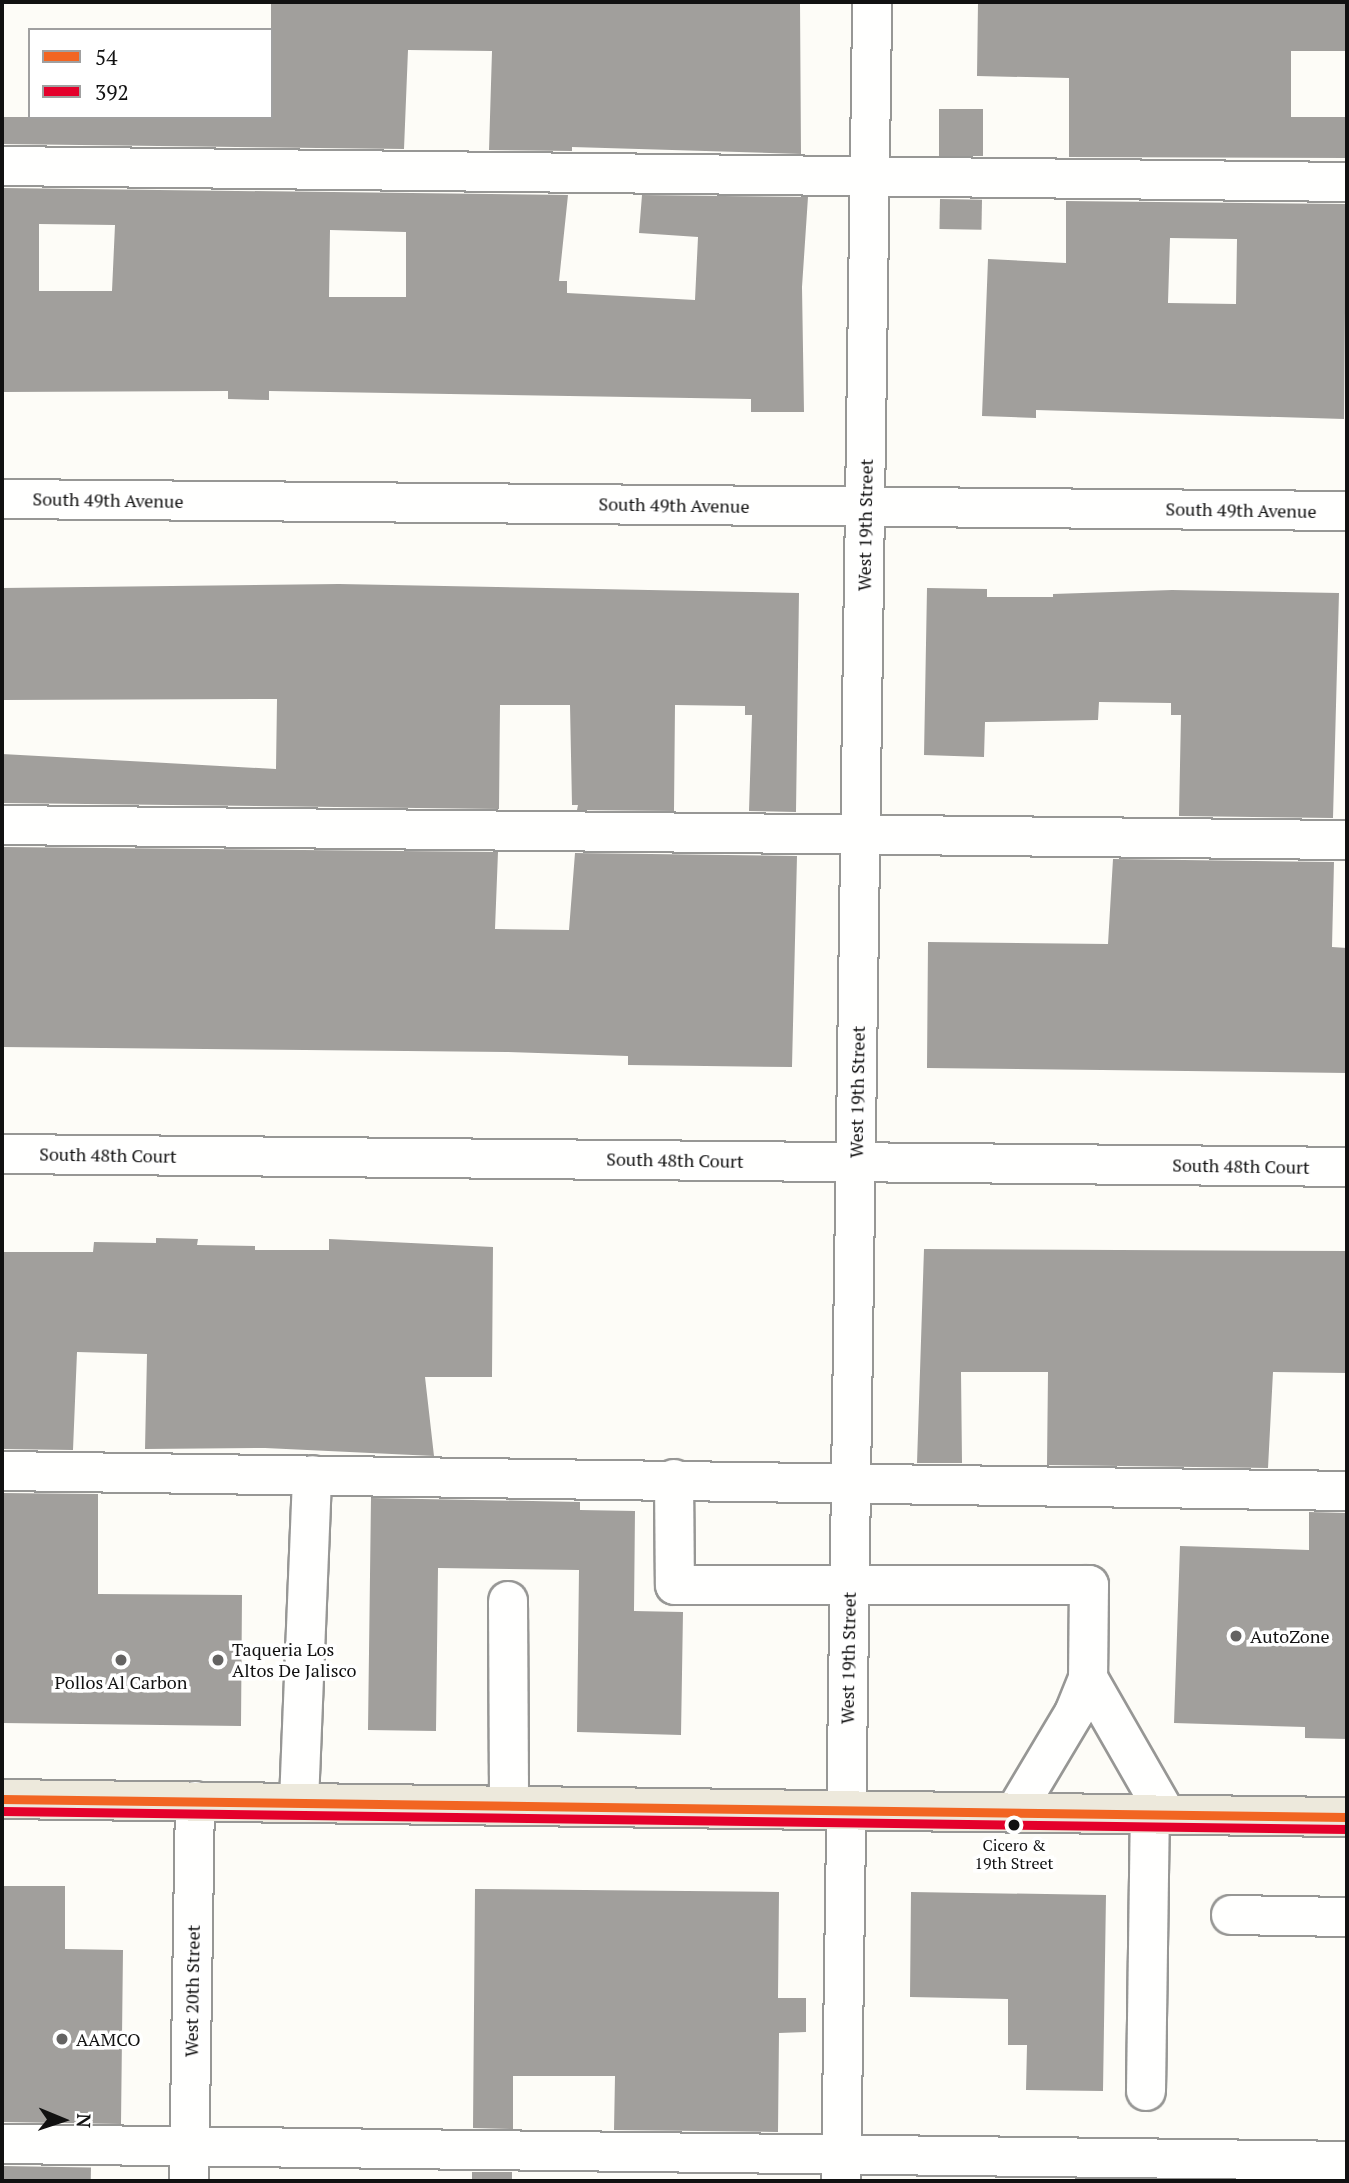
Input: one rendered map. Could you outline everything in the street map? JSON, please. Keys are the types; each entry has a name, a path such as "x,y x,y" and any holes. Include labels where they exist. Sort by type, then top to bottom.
{"main road":[{"path":"2,1799 1347,1817"}],"street":[{"name":"West 19th Street","path":"841,2168 872,2"},
{"path":"2,166 1347,182"},
{"name":"South 49th Avenue","path":"2,499 1347,511"},
{"path":"2,825 1347,840"},
{"name":"South 48th Court","path":"2,1154 1347,1167"},
{"path":"2,1471 1347,1490"},
{"path":"299,1802 312,1475"},
{"path":"674,1479 675,1585 1089,1585 1088,1678 1074,1713 1015,1812"},
{"path":"508,1601 509,1805"},
{"path":"1088,1678 1158,1814 1146,2091"},
{"name":"West 20th Street","path":"189,2164 195,1801"},
{"path":"1231,1915 1347,1917"},
{"path":"2,2144 189,2164 841,2168 1347,2161"}],"building":[{"path":"271,2 800,2 801,154 572,147 572,151 489,150 492,51 408,50 404,149 2,144 2,117 273,119"},
{"path":"978,2 1347,2 1347,51 1291,51 1291,117 1347,117 1347,158 1069,157 1069,78 977,76"},
{"path":"939,109 983,109 983,156 939,156"},
{"path":"2,188 568,195 559,281 567,281 567,293 695,300 698,237 639,233 642,195 808,197 802,287 804,412 751,412 751,399 269,391 269,400 228,399 228,391 2,392","holes":["39,224 115,225 112,291 39,291","330,230 406,232 406,297 329,297"]},
{"path":"940,199 982,200 981,230 939,229"},
{"path":"1066,201 1346,204 1344,419 1036,410 1036,418 982,416 988,259 1066,263","holes":["1170,238 1237,239 1236,304 1168,303"]},
{"path":"339,584 799,593 796,812 749,811 752,715 745,715 745,706 675,705 674,811 577,810 578,805 572,805 570,705 500,705 499,809 2,803 2,754 276,769 277,699 2,700 2,588"},
{"path":"927,588 987,589 987,597 1053,597 1053,594 1172,590 1339,593 1333,818 1179,816 1181,715 1171,715 1171,703 1099,702 1098,720 985,722 984,757 924,755"},
{"path":"2,847 498,852 495,929 569,930 575,853 797,856 792,1067 628,1065 628,1056 507,1052 2,1047"},
{"path":"1113,859 1334,862 1332,947 1347,948 1347,1073 927,1068 928,942 1108,944"},
{"path":"156,1238 198,1239 197,1245 255,1246 255,1250 329,1250 329,1239 493,1247 492,1377 425,1377 434,1456 265,1448 145,1449 147,1354 77,1352 73,1450 2,1449 2,1252 93,1252 94,1242 156,1243"},
{"path":"924,1249 1347,1251 1347,1373 1273,1372 1268,1468 1047,1465 1048,1372 961,1372 962,1463 917,1463"},
{"path":"2,1493 98,1494 98,1594 242,1595 241,1726 2,1723"},
{"path":"371,1498 580,1502 580,1510 635,1511 634,1611 683,1612 681,1735 577,1732 579,1570 438,1568 436,1731 368,1730"},
{"name":"AutoZone","path":"1309,1512 1347,1513 1347,1739 1305,1738 1305,1727 1174,1723 1180,1546 1309,1550"},
{"name":"AAMCO","path":"2,1886 65,1886 65,1949 123,1950 121,2124 2,2122"},
{"path":"475,1889 779,1892 778,1998 806,1998 806,2032 779,2033 778,2132 614,2130 615,2076 513,2076 513,2129 473,2128"},
{"path":"911,1892 1106,1895 1103,2091 1026,2090 1027,2045 1008,2045 1008,1999 910,1997"},
{"path":"2,2166 91,2168 91,2181 2,2181"},
{"path":"472,2172 512,2172 512,2181 472,2181"}],"transit line":[{"name":"54","path":"2,1799 1347,1817"},
{"name":"392","path":"2,1811 1347,1829"}],"place":[{"name":"AutoZone","path":"1236,1636"},
{"name":"Pollos Al Carbon","path":"121,1660"},
{"name":"Taqueria Los Altos De Jalisco","path":"218,1660"},
{"name":"Cicero & 19th Street","path":"1014,1825"},
{"name":"AAMCO","path":"62,2039"}]}
